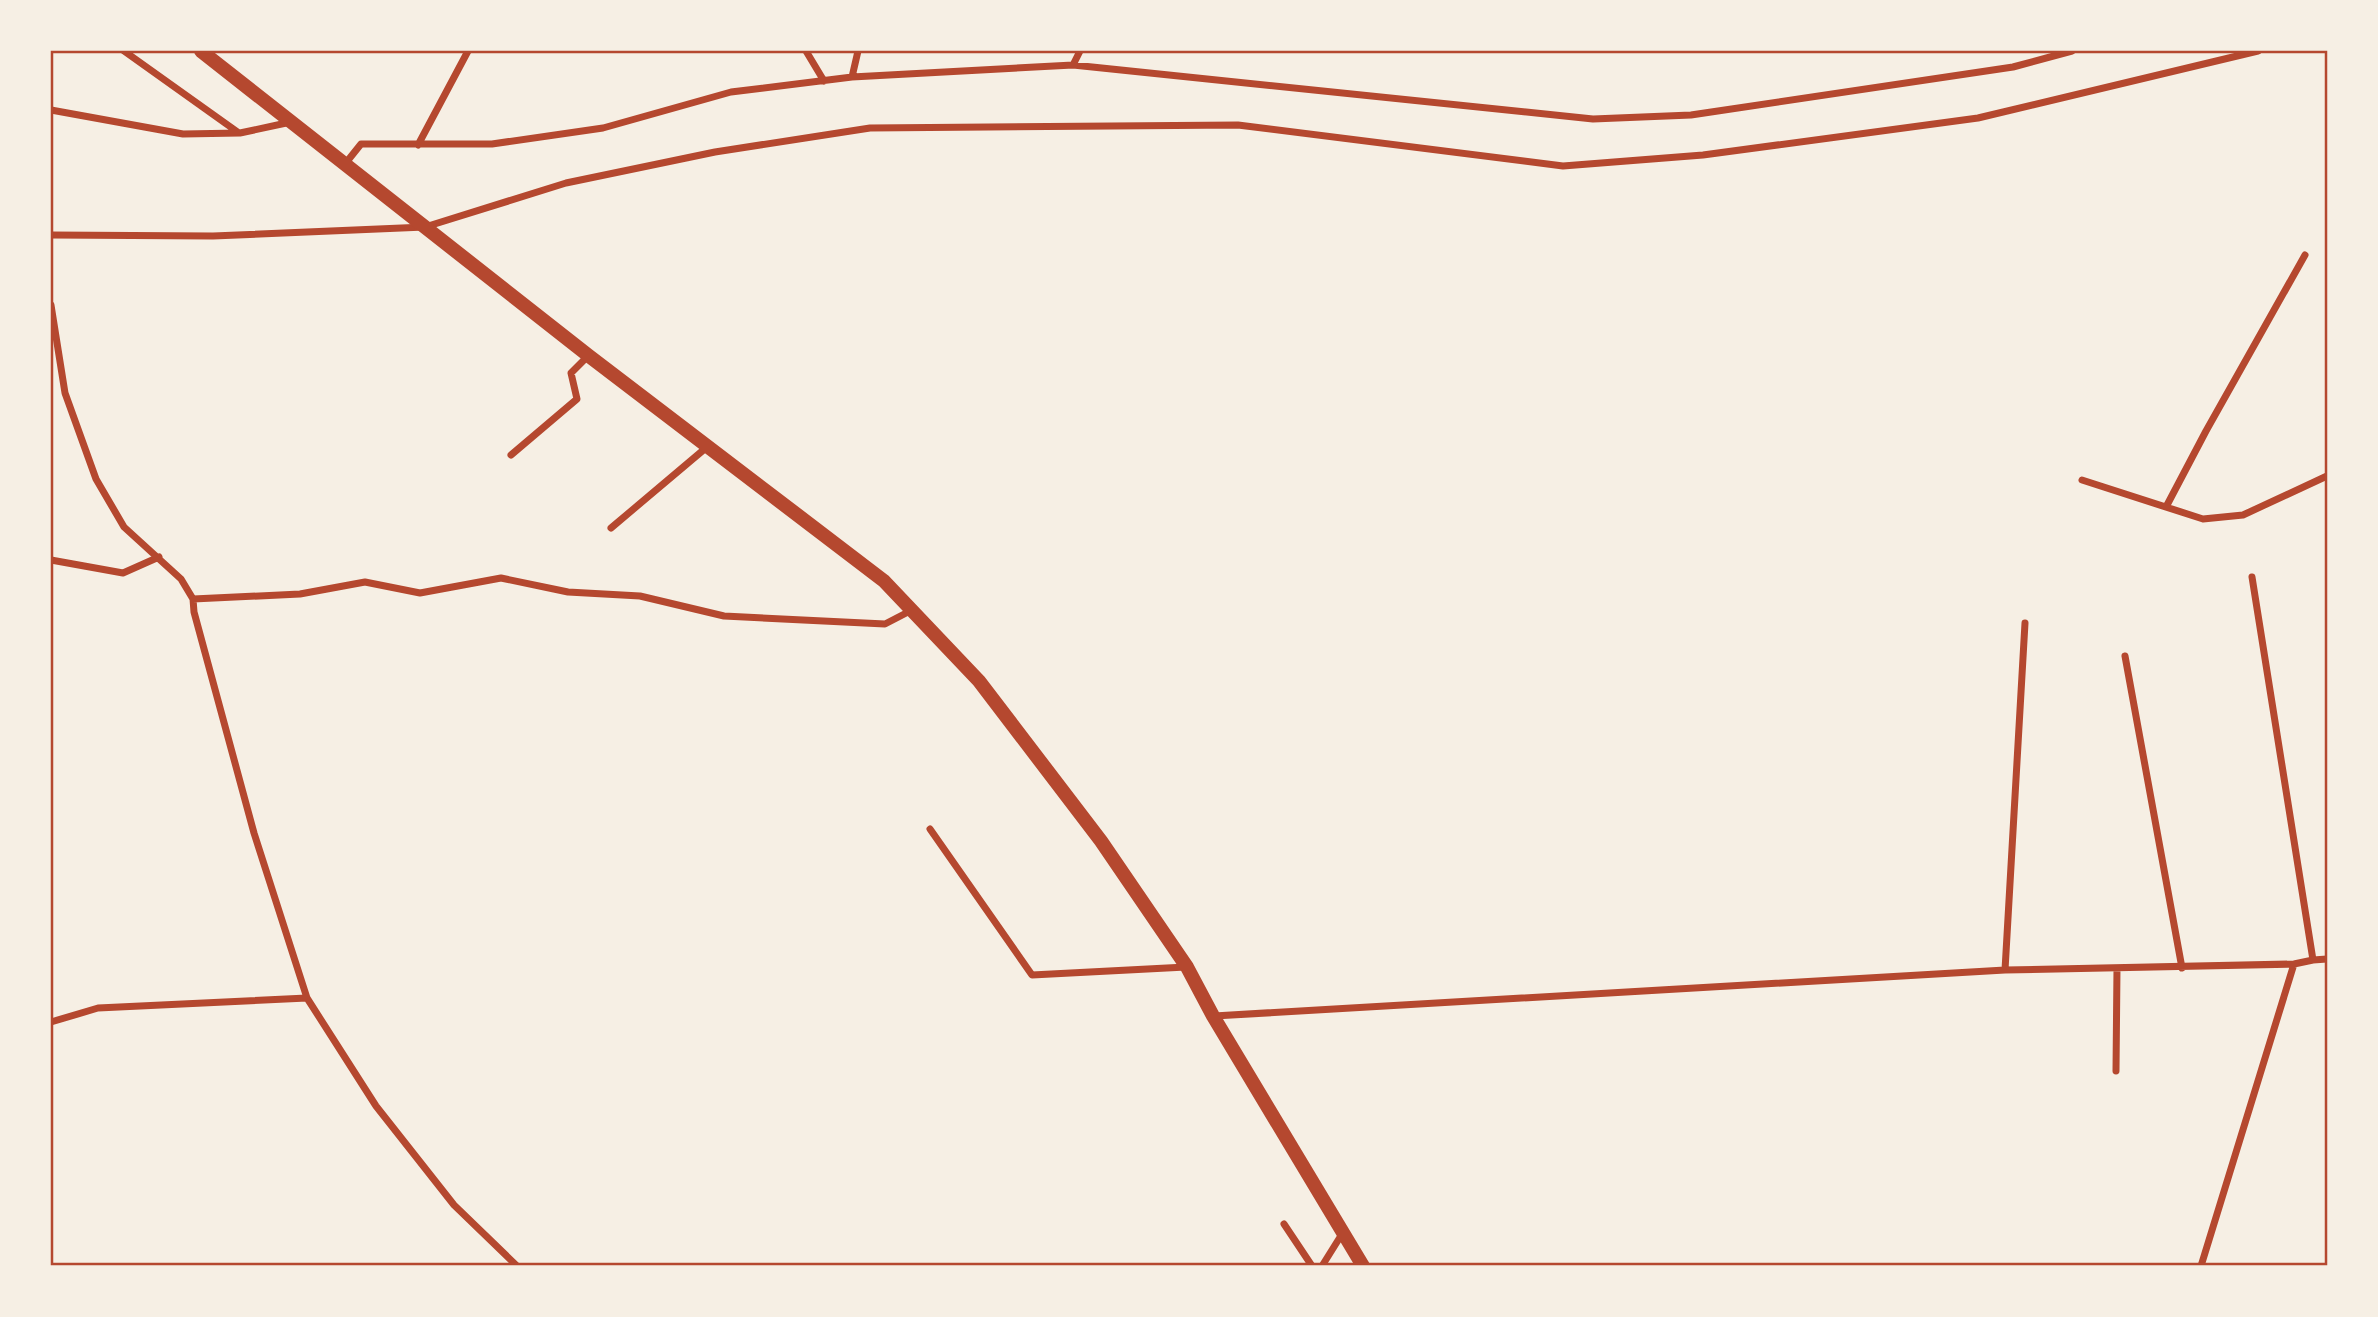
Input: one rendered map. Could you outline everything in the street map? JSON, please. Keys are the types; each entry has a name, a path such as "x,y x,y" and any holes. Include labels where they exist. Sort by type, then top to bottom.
{"main road":[{"path":"201,51 589,356 884,581 913,610 979,681 1101,841 1187,967 1213,1016 1363,1266"}],"street":[{"path":"124,51 240,133"},
{"path":"418,145 468,51"},
{"path":"806,51 824,81"},
{"path":"852,77 858,51"},
{"path":"1073,65 1080,51"},
{"path":"345,164 361,144 492,144 603,128 731,92 852,77 1073,65 1593,119 1691,115 2013,67 2072,51"},
{"path":"51,235 213,236 425,227 566,184 715,152 870,128 1238,125 1563,166 1703,155 1978,118 2258,51"},
{"path":"51,110 183,134 240,133 291,122"},
{"path":"2166,507 2305,255"},
{"path":"51,305 65,393 96,479 124,527 181,579 192,599 254,833 307,998 376,1106 399,1136 454,1205 517,1266"},
{"path":"511,455 577,399 571,373 589,356"},
{"path":"611,528 708,446"},
{"path":"2082,480 2203,519 2243,515 2327,477"},
{"path":"51,560 124,573 159,557"},
{"path":"2252,577 2313,960"},
{"path":"192,599 300,594 365,582 420,593 501,578 568,592 640,597 724,616 885,624 913,610"},
{"path":"2005,970 2025,623"},
{"path":"2125,656 2182,968"},
{"path":"930,829 1032,975 1187,967"},
{"path":"1213,1016 2005,970 2182,968 2294,964 2327,960"},
{"path":"2201,1266 2294,964"},
{"path":"2116,1071 2117,968"},
{"path":"51,1022 98,1008 307,998"},
{"path":"1284,1224 1312,1266"},
{"path":"1322,1266 1342,1233"}]}
